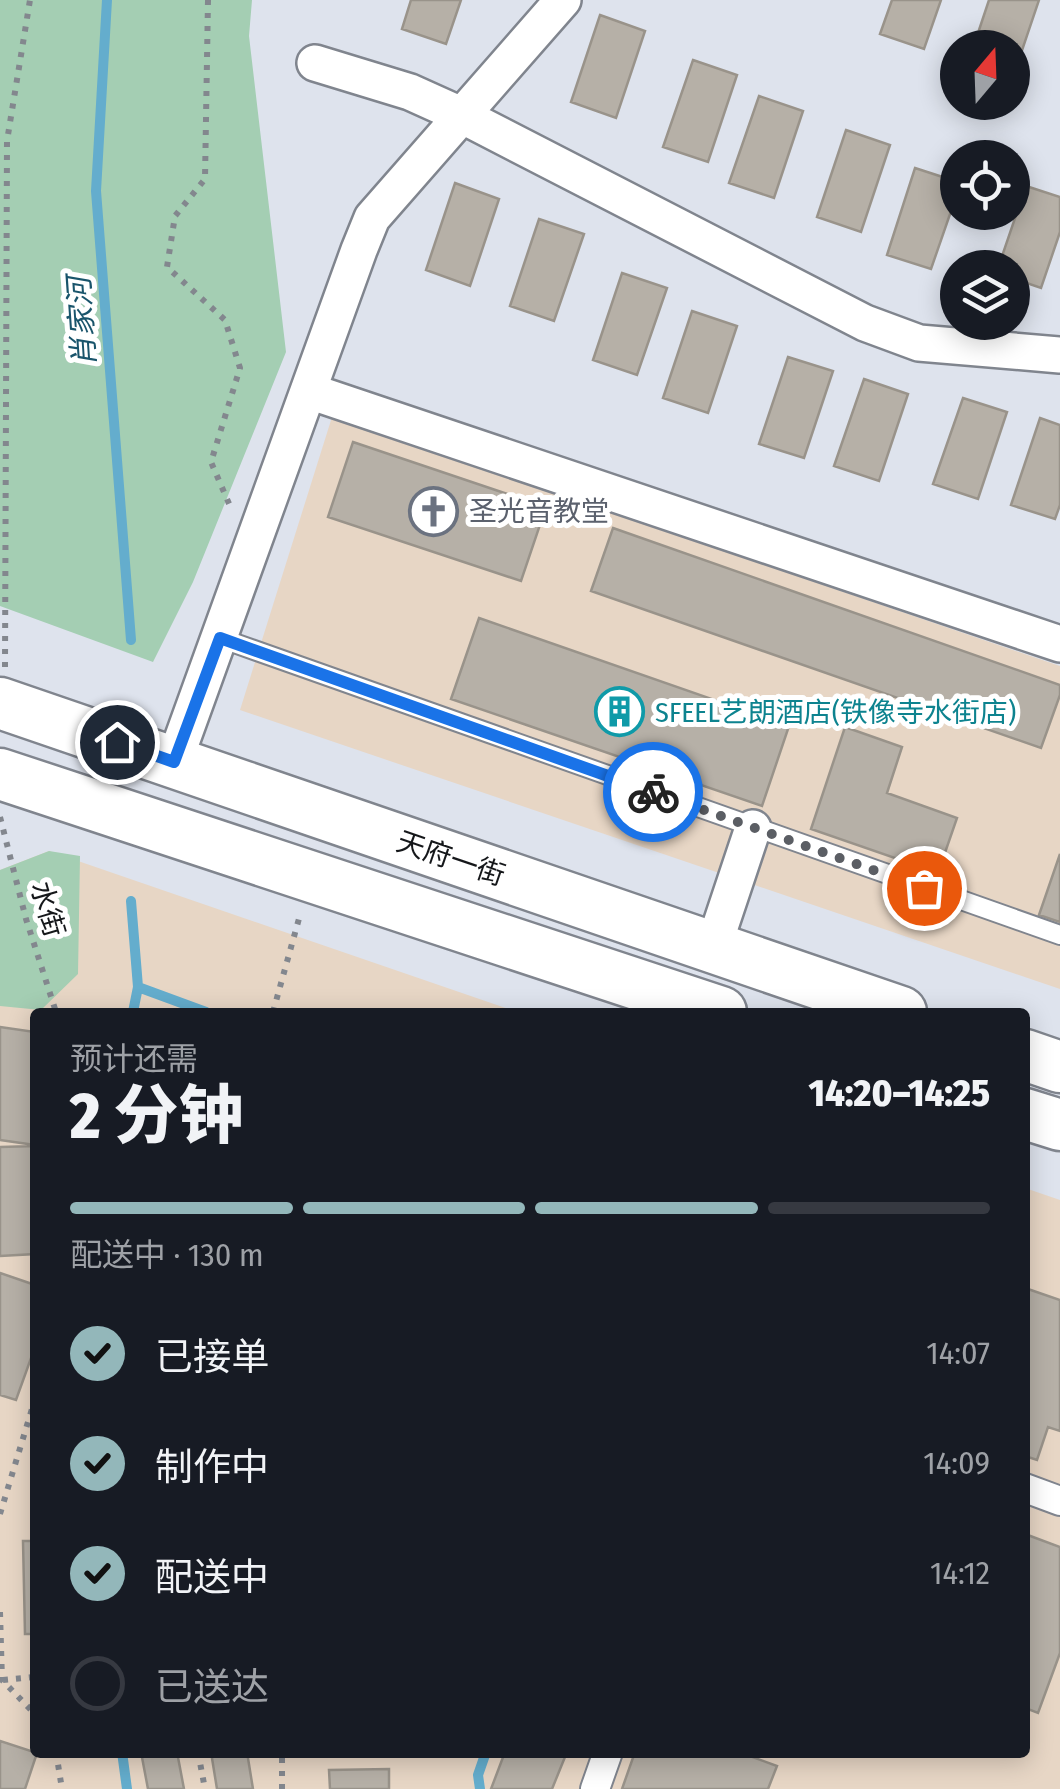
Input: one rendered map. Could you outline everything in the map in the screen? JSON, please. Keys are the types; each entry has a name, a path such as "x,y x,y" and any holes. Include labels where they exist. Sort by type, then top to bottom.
{"main road":[{"name":"天府一街","path":"3,704 889,1008"},
{"path":"0,774 710,1008"},
{"path":"1030,1057 1060,1067"},
{"path":"1030,1116 1060,1125"}],"street":[{"path":"174,762 372,218 563,0"},
{"path":"315,62 410,92 462,115 865,323 919,343 1060,355"},
{"path":"309,391 1060,644"},
{"path":"713,948 753,828"},
{"path":"1030,1490 1060,1501"},
{"path":"594,1789 606,1758"}],"lane":[{"path":"220,638 1060,935"}],"path":[{"path":"3,704 8,142 30,0"},
{"path":"208,0 205,179 175,216 167,268 224,320 240,368 211,462 250,554"},
{"name":"水街","path":"0,817 26,919 55,1008"},
{"path":"274,1008 311,876"},
{"path":"0,1514 30,1415"},
{"path":"0,1612 2,1680 30,1709"},
{"path":"2,1680 30,1677"},
{"path":"57,1758 62,1789"},
{"path":"199,1758 205,1789"},
{"path":"282,1758 282,1789"}],"shaded area":[{"path":"332,417 1060,666 1060,989 240,710"},
{"path":"49,851 505,1008 30,1008 30,1758 1030,1758 1030,1190 1060,1200 1060,1789 0,1789 0,870"}],"green space":[{"path":"0,0 252,0 249,36 286,352 193,582 153,662 0,606"},
{"path":"49,851 80,856 78,974 43,1008 0,1006 0,870"}],"building":[{"path":"411,0 461,0 446,44 402,29"},
{"path":"892,0 941,0 924,49 880,34"},
{"path":"989,0 1039,0 1029,30 979,30"},
{"path":"600,15 645,31 616,118 571,102"},
{"path":"693,60 737,75 708,162 663,147"},
{"path":"759,96 803,111 774,198 729,183"},
{"path":"846,130 890,145 861,232 817,217"},
{"path":"915,168 940,176 940,230 944,230 931,269 887,255"},
{"path":"455,183 499,199 470,286 426,270"},
{"path":"1030,187 1060,197 1060,232 1041,288 1030,284 1030,250 1004,250 1011,230 1030,230"},
{"path":"539,219 584,234 554,321 510,306"},
{"path":"622,273 667,288 637,375 593,360"},
{"path":"692,311 737,326 708,413 663,398"},
{"path":"788,357 833,371 804,458 759,444"},
{"path":"864,379 908,394 879,481 834,466"},
{"path":"963,398 1007,412 978,499 933,484"},
{"path":"1040,418 1060,425 1060,505 1055,519 1011,505"},
{"path":"353,442 546,507 521,581 328,517"},
{"path":"613,528 1060,685 1041,748 591,591"},
{"name":"SFEEL艺朗酒店(铁像寺水街店)","path":"479,618 789,726 762,806 451,699"},
{"path":"845,727 902,747 887,793 957,818 938,873 811,829"},
{"path":"1060,854 1060,922 1039,915"},
{"path":"0,1027 30,1031 30,1144 0,1140"},
{"path":"30,1146 30,1254 0,1256 0,1147"},
{"path":"0,1273 30,1283 30,1361 16,1400 0,1395"},
{"path":"1030,1290 1060,1300 1060,1431 1048,1427 1037,1460 1030,1458"},
{"path":"1030,1536 1060,1547 1060,1653 1038,1713 1030,1710"},
{"path":"23,1541 30,1541 30,1634 25,1634"},
{"path":"0,1741 30,1751 30,1758 35,1758 25,1789 0,1789"},
{"path":"142,1758 178,1758 184,1789 148,1789"},
{"path":"212,1758 248,1758 253,1789 217,1789"},
{"path":"503,1758 565,1758 552,1789 491,1789"},
{"path":"633,1758 755,1758 777,1766 768,1789 622,1789"},
{"path":"389,1769 389,1789 330,1789 329,1770"}],"waterway":[{"name":"肖家河","path":"107,0 96,191 131,640"},
{"name":"肖家河","path":"131,901 138,987 134,1008"},
{"path":"138,987 195,1008"},
{"name":"肖家河","path":"123,1758 127,1789"},
{"path":"480,1789 478,1775 484,1758"}],"way so far":[{"path":"653,792 924,888"}],"place":[{"name":"圣光音教堂","path":"434,511"},
{"name":"SFEEL艺朗酒店(铁像寺水街店)","path":"620,712"}],"route":[{"path":"117,742 174,762 220,638 653,792"}]}
